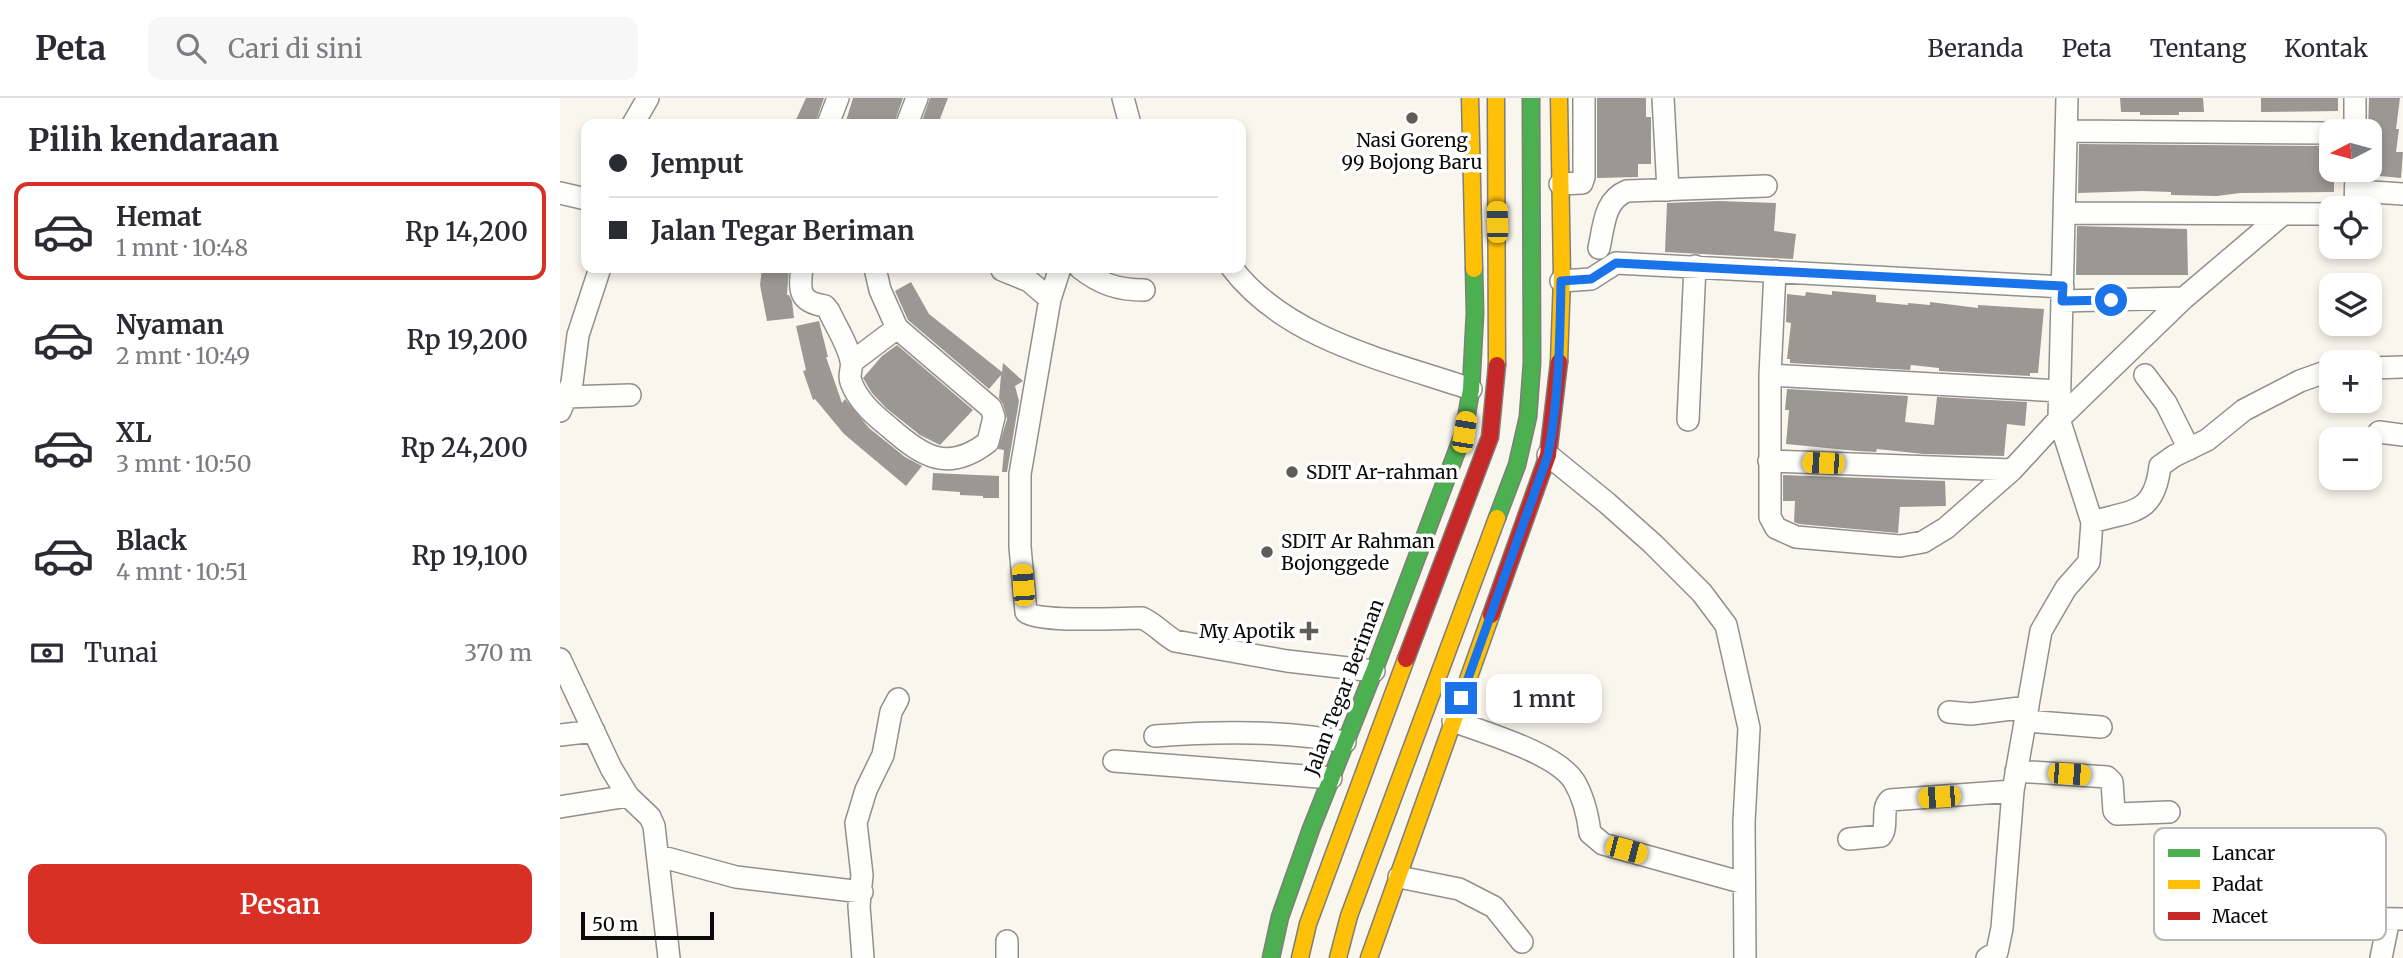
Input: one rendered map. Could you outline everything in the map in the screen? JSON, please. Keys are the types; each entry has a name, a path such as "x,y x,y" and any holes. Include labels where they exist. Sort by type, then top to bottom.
{"main road":[{"name":"Jalan Tegar Beriman","path":"1271,958 1280,917 1331,778 1464,432 1471,389 1475,313 1470,98"},
{"path":"1300,958 1308,924 1490,437 1498,359 1496,98"},
{"path":"1338,958 1349,916 1517,466 1528,417 1533,296 1531,98"},
{"path":"1369,958 1548,455 1556,415 1560,363 1559,98"},
{"path":"1499,297 1533,296"},
{"path":"1400,600 1424,609"},
{"path":"1458,621 1485,630"}],"street":[{"path":"636,119 648,98"},
{"path":"830,119 838,98"},
{"path":"909,119 917,98"},
{"path":"1122,98 1128,119"},
{"path":"1560,184 1582,183 1584,177 1584,98"},
{"path":"1663,98 1668,190"},
{"path":"1987,958 1997,952 2002,928 2015,781 2040,631 2066,587 2089,562 2092,522 2059,419 2067,98"},
{"path":"2355,98 2355,119"},
{"path":"2066,131 2319,134"},
{"path":"1599,248 1609,204 1627,191 1766,186"},
{"path":"560,193 581,198"},
{"path":"2382,197 2403,194"},
{"path":"2064,213 2319,214"},
{"path":"1775,271 1770,375 1770,517 1776,528 1796,537 1900,546 1923,542 1946,528 2012,470 2059,419 2184,298 2283,214"},
{"path":"1560,242 1599,248 1616,263"},
{"path":"1561,281 1591,279 1616,263 1775,271 2063,294 2184,298"},
{"path":"1688,420 1695,267"},
{"path":"562,404 572,383 578,335 598,273"},
{"path":"802,273 802,294 812,304 825,306 829,311 852,362 849,375 851,383 867,409 920,453 934,458 965,457 988,442 993,430 994,417 991,408 897,328 880,290 876,273"},
{"path":"1009,273 1029,281 1050,299"},
{"path":"1058,273 1050,299 1020,474 1020,547 1026,612 1031,616 1063,618 1142,618 1175,641 1287,661 1374,671"},
{"path":"1086,273 1109,286 1125,290 1144,290"},
{"path":"1237,273 1260,299 1292,321 1367,354 1471,389"},
{"path":"852,362 897,328"},
{"path":"2382,368 2403,367"},
{"path":"1770,375 2060,391"},
{"path":"2145,375 2166,403 2189,449"},
{"path":"2092,522 2140,508 2153,497 2160,466 2207,440 2244,410 2319,375"},
{"path":"562,404 630,395"},
{"path":"2382,432 2403,435"},
{"path":"1548,455 1653,544 1702,593 1726,625 1749,728 1744,883 1745,958"},
{"path":"1769,461 2012,470"},
{"path":"560,659 611,768 628,796 650,817 654,826 669,958"},
{"path":"863,958 859,906 862,892 856,823 866,790 883,755 891,712 898,699"},
{"path":"1948,712 2027,714 2101,727"},
{"path":"1453,721 1503,739 1555,763 1574,781 1588,819 1590,833 1603,844 1744,883"},
{"path":"560,735 594,731"},
{"path":"1155,736 1213,732 1318,737 1345,743"},
{"path":"1114,761 1331,778"},
{"path":"1849,839 1881,836 1885,807 1890,800 2015,781 2107,777 2112,782 2114,811 2117,814 2169,812"},
{"path":"560,807 628,796"},
{"path":"659,856 736,877 862,892"},
{"path":"1399,877 1459,889 1494,907 1522,942"},
{"path":"2381,958 2396,919"}],"building":[{"path":"806,98 824,98 817,119 796,119"},
{"path":"853,98 903,98 896,119 847,119"},
{"path":"930,98 948,98 940,119 923,119"},
{"path":"1597,98 1646,98 1646,117 1651,117 1651,164 1638,164 1638,177 1597,178"},
{"path":"2120,98 2203,98 2204,112 2140,115 2140,112 2121,112"},
{"path":"2261,98 2338,98 2338,111 2261,112"},
{"path":"2369,98 2400,98 2396,152 2403,152 2401,178 2382,176 2382,119 2368,119"},
{"path":"2079,144 2319,146 2319,182 2334,182 2334,192 2240,193 2217,196 2142,191 2078,193"},
{"path":"1667,203 1776,203 1774,231 1796,234 1793,259 1665,252"},
{"path":"2077,226 2187,229 2188,275 2076,275"},
{"path":"761,273 789,273 787,295 792,301 794,318 767,321 760,285"},
{"path":"911,282 929,314 1002,372 1003,363 1023,381 1015,386 1019,401 1007,472 1002,472 1004,450 998,449 1007,419 999,398 1001,375 989,389 908,320 895,291"},
{"path":"1832,291 1876,295 1876,302 1908,305 1930,305 1930,302 1978,308 1978,305 2044,309 2038,373 2030,373 2030,376 1939,371 1939,368 1911,365 1910,370 1790,363 1790,359 1787,359 1791,323 1786,322 1787,294 1805,296 1806,292 1832,295"},
{"path":"819,321 826,357 842,403 845,399 869,428 905,457 922,466 906,486 844,434 815,399 813,400 803,371 806,370 796,326"},
{"path":"897,345 973,410 940,445 920,435 886,408 863,378 882,356"},
{"path":"1787,389 1908,396 1905,422 1934,425 1937,397 2027,402 2025,426 2007,424 2004,456 1924,454 1877,449 1876,452 1857,451 1786,444 1789,410 1785,410"},
{"path":"933,473 999,476 999,498 932,490"},
{"path":"1783,475 1945,481 1946,506 1900,507 1898,533 1799,524 1794,522 1795,501 1783,501"}],"traffic: fast":[{"path":"1497,518 1517,465 1528,417 1532,363 1531,98"},
{"path":"1271,958 1280,917 1311,829 1464,432 1471,389 1474,269"}],"traffic: slow":[{"path":"1470,98 1474,269"},
{"path":"1496,98 1497,365"},
{"path":"1559,98 1562,277 1559,362"},
{"path":"1338,958 1349,916 1497,518"},
{"path":"1369,958 1491,615"},
{"path":"1300,958 1308,924 1406,659"}],"traffic: jam":[{"path":"1491,615 1548,455 1559,362"},
{"path":"1406,659 1490,437 1497,365"}],"place":[{"name":"Nasi Goreng 99 Bojong Baru","path":"1412,118"},
{"name":"SDIT Ar-rahman","path":"1292,472"},
{"name":"SDIT Ar Rahman Bojonggede","path":"1267,552"},
{"name":"My Apotik","path":"1309,631"}],"route":[{"path":"1461,698 1548,455 1556,415 1560,363 1561,281 1591,279 1616,263 2063,286 2062,301 2111,300"}]}
